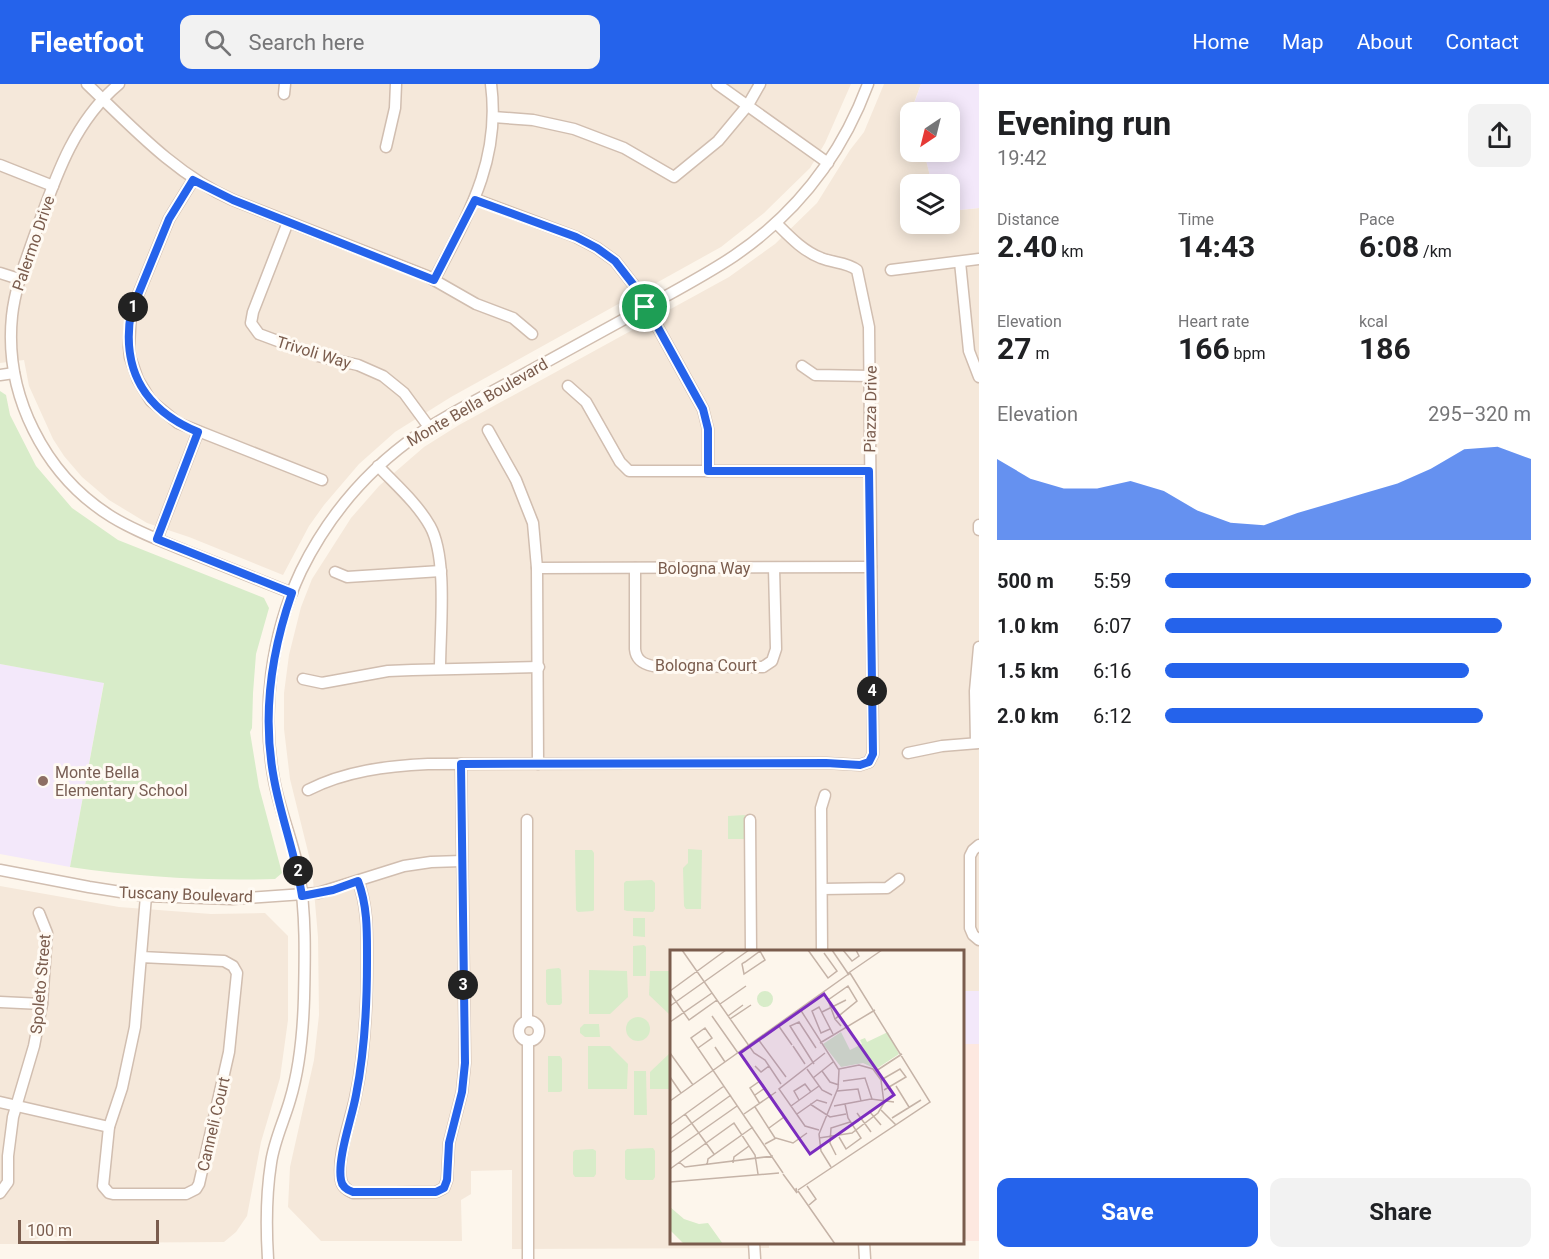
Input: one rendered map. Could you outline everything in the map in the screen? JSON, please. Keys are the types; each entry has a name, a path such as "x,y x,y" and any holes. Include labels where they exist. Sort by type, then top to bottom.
{"street":[{"path":"87,84 167,159 193,180 221,195 434,280 476,304 519,321 532,334"},
{"name":"Palermo Drive","path":"119,84 103,99 76,136 53,186 19,279 12,316 11,349 14,373 25,411 32,427 58,469 78,491 100,509 120,522 157,539 292,593"},
{"path":"386,147 395,108 396,84"},
{"path":"434,280 475,200 489,156 493,117 491,84"},
{"path":"717,84 828,164"},
{"path":"493,117 533,120 574,129 624,148 674,177 708,151 728,130 748,105 760,84"},
{"name":"Monte Bella Boulevard","path":"268,1259 267,1210 271,1163 296,1076 302,1034 304,995 302,896 295,858 274,779 269,740 269,700 273,660 281,628 303,568 324,531 354,491 397,450 429,427 732,258 777,223 828,164 852,121 868,84"},
{"path":"0,165 53,186"},
{"path":"193,180 169,219 131,312 128,336 133,369 144,391 159,410 168,417 198,432 322,480"},
{"path":"475,200 576,237 597,248 622,268 636,288 703,409 708,429 708,471"},
{"name":"Trivoli Way","path":"288,222 253,312 252,327 259,334 306,352 358,365 383,376 404,393 429,427"},
{"name":"Piazza Drive","path":"308,790 336,778 409,765 826,763 860,765 869,762 873,754 869,327 857,270 811,254 777,223"},
{"path":"891,270 979,260"},
{"path":"960,262 969,351 979,377"},
{"path":"0,273 19,279"},
{"path":"802,366 815,375 871,376"},
{"path":"0,375 14,373"},
{"path":"568,386 586,402 620,462 629,471 869,471"},
{"path":"488,430 526,501 533,523 537,568 538,764"},
{"path":"157,539 198,432"},
{"path":"378,466 429,523 439,548 441,571 440,668"},
{"path":"979,525 979,530"},
{"name":"Bologna Court","path":"635,568 635,649 641,662 653,666 762,667 772,661 776,649 774,567"},
{"name":"Bologna Way","path":"537,568 871,567"},
{"path":"335,572 347,577 441,571"},
{"path":"908,753 942,746 978,743 975,691 979,647"},
{"path":"303,679 322,683 388,671 539,667"},
{"path":"358,881 367,917 366,1025 361,1074 344,1146 341,1180 345,1188 353,1192 436,1192 444,1188 447,1180 449,1143 463,1082 461,764"},
{"path":"822,950 821,808 825,795"},
{"path":"527,820 527,1020 521,1024 519,1032 522,1039 528,1041 528,1259"},
{"path":"750,820 751,950"},
{"path":"979,845 970,856 970,928 979,940"},
{"name":"Tuscany Boulevard","path":"0,870 146,896 232,899 302,896 333,890 404,866 462,861"},
{"path":"822,888 887,888 899,879"},
{"name":"Canneli Court","path":"141,957 224,961 232,966 237,974 229,1052 199,1184 196,1189 186,1194 109,1193 105,1190 103,1181 109,1127 122,1088 132,1046 146,896"},
{"name":"Spoleto Street","path":"0,1193 8,1182 10,1138 16,1106 34,1047 42,1004 47,933 39,913"},
{"path":"0,1002 42,1004"},
{"path":"0,1102 109,1127"},
{"path":"754,1244 755,1259"},
{"path":"864,1244 865,1259"}],"shaded area":[{"path":"0,84 851,84 825,143 810,168 764,213 721,247 451,397 395,432 359,464 324,505 309,526 283,575 189,537 147,523 109,500 82,477 53,439 29,386 24,360 0,363"},
{"path":"884,84 921,84 914,102 900,102 900,162 926,162 930,174 900,174 900,234 960,234 960,210 979,208 979,991 965,991 966,1239 964,1239 964,950 670,950 670,1244 769,1244 769,1248 512,1249 512,1170 471,1171 471,1194 461,1200 462,1241 321,1241 288,1207 290,1167 314,1060 319,1015 318,937 312,868 290,779 284,729 284,693 289,655 301,607 312,579 351,518 379,486 424,447 459,425 729,277 775,244 817,203 864,132"},
{"path":"921,84 979,84 979,208 960,210 960,174 930,174 926,162 960,162 960,102 915,102"},
{"name":"Monte Bella Elementary School","path":"0,664 104,682 70,867 0,854"},
{"path":"0,886 119,907 211,914 265,913 288,936 288,1020 280,1078 261,1142 247,1216 236,1232 224,1242 74,1243 50,1235 19,1244 0,1244"},
{"path":"965,991 979,991 979,1044 965,1044"},
{"path":"965,1044 979,1044 979,1241 966,1241"}],"green space":[{"path":"0,391 6,395 10,415 36,466 72,508 118,540 264,598 269,608 256,654 250,732 259,787 282,873 275,879 172,878 70,867 104,683 0,664"},
{"path":"745,815 746,839 728,839 728,816"},
{"path":"688,849 702,850 701,909 686,909 684,906 683,868 688,863"},
{"path":"575,850 592,850 594,853 593,911 578,912 576,910"},
{"path":"652,880 655,883 653,912 624,910 624,883"},
{"path":"633,918 645,918 645,937 633,936"},
{"path":"644,945 646,947 646,976 633,976 633,946"},
{"path":"559,968 561,970 562,1003 548,1005 546,1002 546,970"},
{"path":"589,970 627,971 628,997 610,1014 589,1014"},
{"path":"650,971 670,971 670,1014 649,995"},
{"path":"638,1017 646,1021 650,1029 646,1037 638,1041 630,1037 626,1029 630,1021"},
{"path":"584,1024 599,1024 600,1037 585,1037 580,1033 580,1028"},
{"path":"588,1046 610,1046 628,1064 627,1089 588,1089"},
{"path":"670,1053 670,1089 650,1089 650,1072"},
{"path":"548,1056 560,1056 562,1059 562,1091 560,1092 548,1092"},
{"path":"634,1071 646,1071 647,1115 634,1115"},
{"path":"653,1148 655,1177 653,1180 627,1180 625,1178 625,1151"},
{"path":"593,1149 596,1151 596,1174 594,1177 575,1177 573,1152"}],"place":[{"name":"Monte Bella Elementary School","path":"43,781"}],"route":[{"path":"193,180 233,200 434,280 475,200 576,237 607,254 629,277 645,307 703,409 708,429 708,471 869,471 873,754 869,762 860,765 826,763 461,764 465,1063 462,1092 449,1143 446,1184 444,1188 436,1192 357,1193 349,1191 341,1180 342,1159 364,1051 367,917 358,881 333,890 302,896 295,858 277,793 269,740 270,691 276,645 292,593 157,539 198,432 178,423 159,410 144,391 130,357 128,336 131,312 169,219 193,180"}]}
